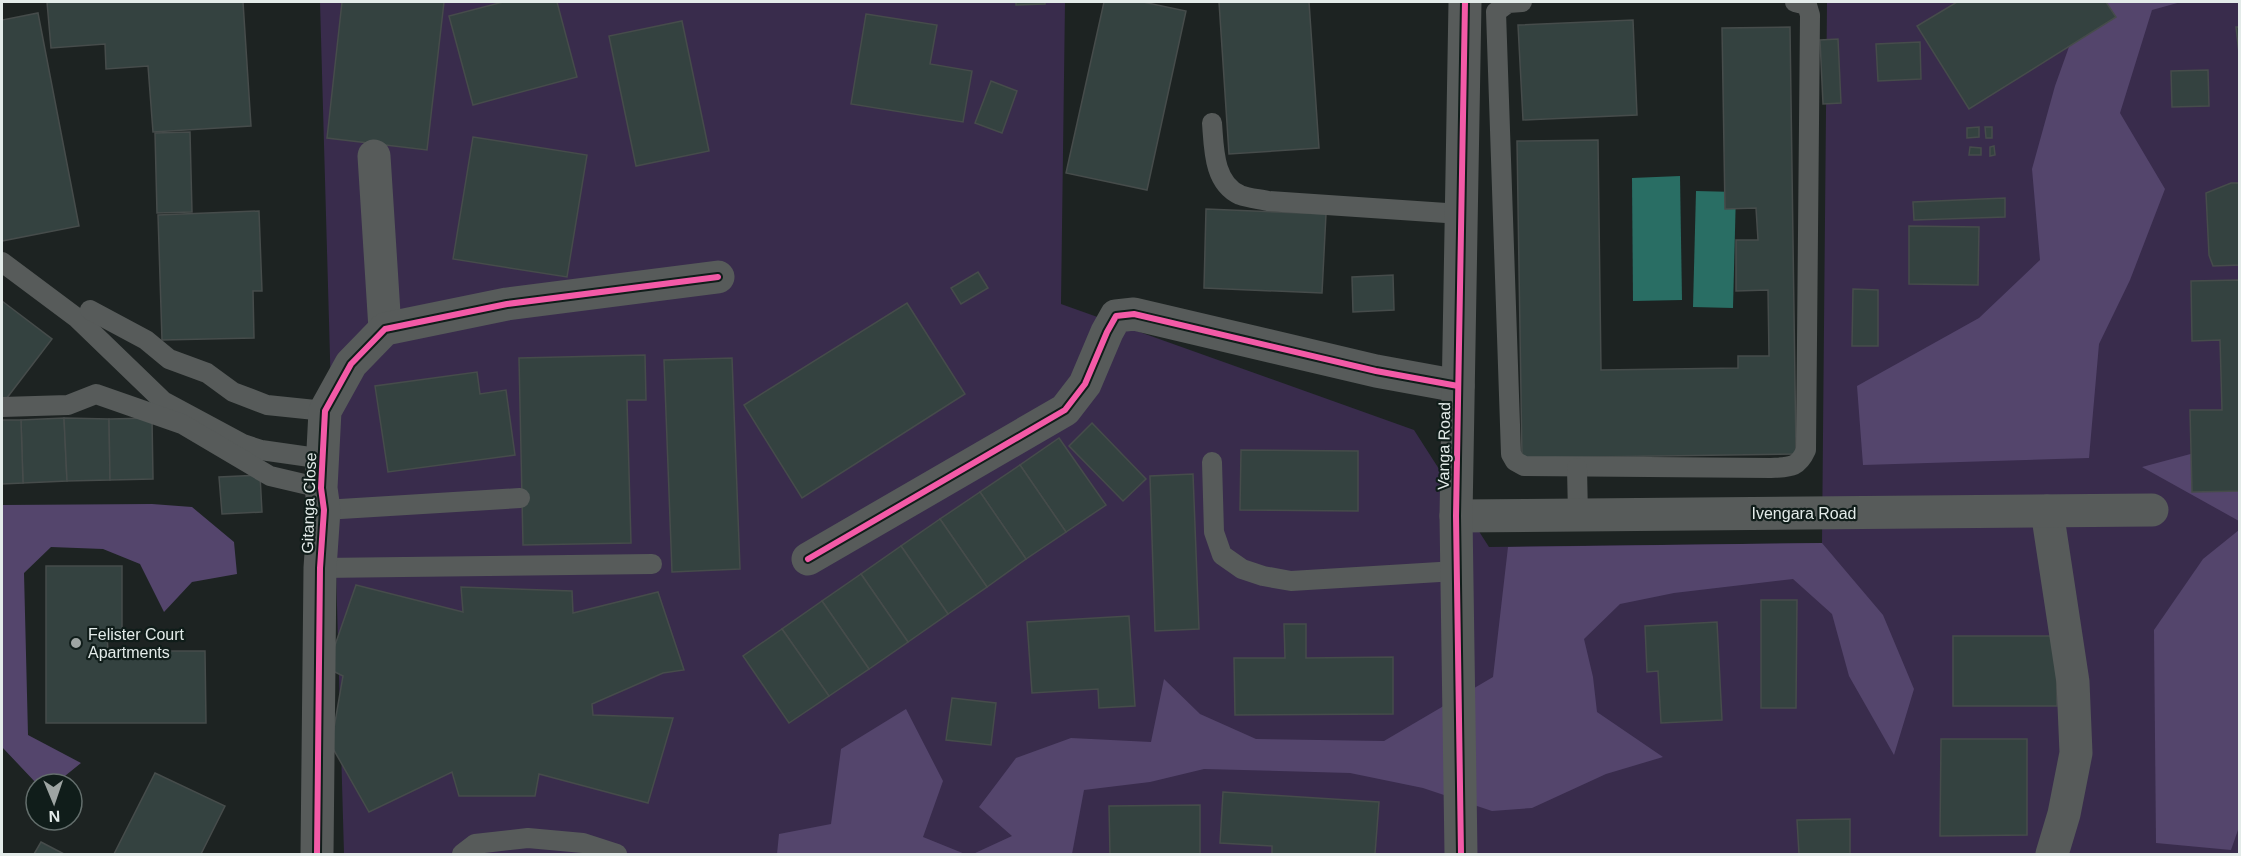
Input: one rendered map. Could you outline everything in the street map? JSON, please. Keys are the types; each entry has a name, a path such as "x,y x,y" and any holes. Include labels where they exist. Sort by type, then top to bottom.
{"street":[{"name":"Vanga Road","path":"1461,855 1456,516 1465,2"},
{"path":"374,156 385,330 507,304 718,278"},
{"path":"808,559 1065,410 1086,384 1116,316 1134,314 1376,371 1458,386"},
{"name":"Gitanga Close","path":"317,855 320,568 325,411 351,364 385,330"},
{"name":"Ivengara Road","path":"1456,516 2152,510"},
{"path":"2047,511 2073,682 2076,753 2064,814 2052,855"}],"lane":[{"path":"1522,2 1508,3 1496,12 1495,28 1511,454 1515,461 1524,466 1578,468 1771,468 1791,466 1801,461 1804,456 1806,450 1810,15 1807,5 1795,2"},
{"path":"1212,123 1215,156 1223,182 1239,194 1268,201 1461,214"},
{"path":"2,262 77,318 163,401 243,444 261,450 323,486"},
{"path":"90,310 146,340 169,359 207,373 233,392 267,405 325,411"},
{"path":"2,407 68,405 96,394 182,424 270,476 323,486 520,498"},
{"path":"1212,462 1214,532 1222,555 1242,569 1263,576 1291,581 1456,571"},
{"path":"1578,468 1578,515"},
{"path":"320,568 652,564"},
{"path":"462,855 475,844 528,838 583,843 617,855"}],"shaded area":[{"path":"320,2 1065,2 1061,304 1414,430 1489,547 1822,543 1827,2 2239,2 2239,854 344,854"},
{"path":"2085,2 2181,2 2152,10 2120,113 2165,189 2130,280 2099,344 2089,458 1863,465 1857,386 1979,318 2040,260 2032,169 2055,86"},
{"path":"1680,176 1682,300 1633,301 1632,178"},
{"path":"1696,191 1736,192 1733,308 1693,307"},
{"path":"2239,441 2239,521 2142,467"},
{"path":"152,504 192,507 234,542 237,574 192,582 164,612 140,564 103,549 51,547 24,573 28,735 81,763 70,772 26,772 2,747 2,505"},
{"path":"2239,530 2239,827 2231,850 2156,843 2154,630 2203,559"},
{"path":"1822,543 1883,615 1914,689 1894,755 1849,676 1832,614 1793,579 1674,593 1620,604 1584,639 1593,677 1597,712 1663,757 1606,774 1532,808 1492,811 1423,788 1350,773 1204,769 1150,782 1084,790 1072,854 973,854 1012,836 979,807 1016,758 1071,738 1151,742 1164,679 1200,714 1256,739 1384,741 1493,677 1508,547"},
{"path":"906,709 943,781 923,837 965,854 777,854 779,834 831,824 841,749"}],"building":[{"path":"47,2 243,2 251,126 153,132 148,66 106,69 105,44 51,48"},
{"path":"342,2 444,2 427,150 327,138"},
{"path":"503,2 557,2 577,77 473,105 449,16"},
{"path":"1016,2 1045,2 1045,4 1016,5"},
{"path":"1104,2 1143,2 1186,11 1147,190 1066,173"},
{"path":"1219,2 1309,2 1319,148 1229,154"},
{"path":"1957,2 2106,2 2116,17 1969,109 1917,26"},
{"path":"38,13 79,226 2,241 2,20"},
{"path":"866,14 937,25 930,64 972,71 963,122 851,104"},
{"path":"1633,20 1637,115 1523,120 1518,25"},
{"path":"682,21 709,151 636,166 609,36"},
{"path":"1790,27 1796,454 1522,458 1517,141 1598,140 1601,370 1738,368 1738,356 1769,356 1768,290 1736,291 1736,240 1758,240 1756,208 1725,209 1722,28"},
{"path":"2236,27 2240,27 2240,62"},
{"path":"1838,39 1841,103 1823,104 1820,40"},
{"path":"1920,42 1921,79 1878,81 1876,44"},
{"path":"2208,70 2209,106 2172,107 2171,71"},
{"path":"991,81 1017,91 1002,133 975,123"},
{"path":"1979,127 1979,137 1967,138 1967,128"},
{"path":"1985,127 1992,127 1992,138 1986,138"},
{"path":"190,132 192,212 157,213 155,133"},
{"path":"473,137 587,155 567,277 453,259"},
{"path":"1994,146 1995,155 1990,156 1990,147"},
{"path":"1970,147 1981,148 1981,155 1969,155"},
{"path":"2231,183 2240,183 2240,265 2213,266 2209,255 2206,193"},
{"path":"2005,198 2005,217 1914,220 1913,202"},
{"path":"1206,209 1326,214 1322,293 1204,288"},
{"path":"259,211 262,291 253,291 254,338 162,340 158,215"},
{"path":"1909,226 1979,227 1978,285 1909,284"},
{"path":"978,272 988,288 961,304 951,288"},
{"path":"1393,275 1394,310 1353,312 1352,277"},
{"path":"2240,280 2240,491 2192,492 2190,410 2222,410 2220,340 2192,341 2191,281"},
{"path":"1853,289 1878,290 1878,346 1852,346"},
{"path":"2,301 52,339 3,403 2,402"},
{"path":"907,303 965,394 802,498 744,405"},
{"path":"645,355 646,400 627,400 631,543 523,545 519,358"},
{"path":"732,358 740,569 672,572 664,360"},
{"path":"477,372 480,394 506,390 515,455 388,472 375,386"},
{"path":"64,418 67,481 23,483 21,420"},
{"path":"64,418 109,419 110,480 67,481"},
{"path":"152,418 153,479 110,480 109,419"},
{"path":"2,420 21,420 23,483 2,484"},
{"path":"1092,423 1146,479 1123,501 1069,446"},
{"path":"1059,438 1106,505 1066,532 1020,465"},
{"path":"1241,450 1358,451 1358,511 1240,510"},
{"path":"1020,465 1066,532 1026,559 980,492"},
{"path":"1193,474 1199,629 1155,631 1150,476"},
{"path":"260,475 262,512 222,514 219,477"},
{"path":"980,492 1026,559 987,587 940,519"},
{"path":"940,519 987,587 948,614 901,546"},
{"path":"901,546 948,614 908,642 861,574"},
{"name":"Felister Court Apartments","path":"46,566 122,566 122,634 107,634 108,651 205,651 206,723 46,723"},
{"path":"861,574 908,642 869,669 822,601"},
{"path":"356,585 463,612 461,587 572,591 573,613 658,592 684,670 663,673 592,704 593,715 673,718 648,803 539,774 535,796 459,796 452,772 369,812 331,745 343,676 327,668"},
{"path":"1761,600 1797,600 1796,708 1761,708"},
{"path":"822,601 869,669 829,696 782,629"},
{"path":"1129,616 1135,706 1099,708 1098,689 1032,693 1027,622"},
{"path":"1717,622 1722,720 1661,723 1658,671 1647,672 1645,626"},
{"path":"1284,624 1306,624 1306,658 1393,657 1393,714 1235,715 1234,658 1285,658"},
{"path":"782,629 829,696 789,723 743,656"},
{"path":"1953,636 2056,636 2057,706 1953,706"},
{"path":"952,698 996,703 991,745 946,740"},
{"path":"1941,739 2027,739 2027,835 1940,836"},
{"path":"155,773 225,806 201,854 114,854"},
{"path":"1223,792 1379,802 1375,854 1272,854 1272,846 1220,843"},
{"path":"1200,805 1200,854 1110,854 1109,806"},
{"path":"1850,819 1850,854 1799,854 1797,820"},
{"path":"41,842 64,854 34,854"}],"cycle path":[{"path":"1461,854 1456,516 1465,2"},
{"path":"317,854 320,568 324,510 321,488 325,411 351,364 385,329 507,304 718,277"},
{"path":"808,559 1065,410 1085,384 1116,316 1134,314 1376,371 1458,386"}],"place":[{"name":"Felister Court Apartments","path":"76,643"}]}
